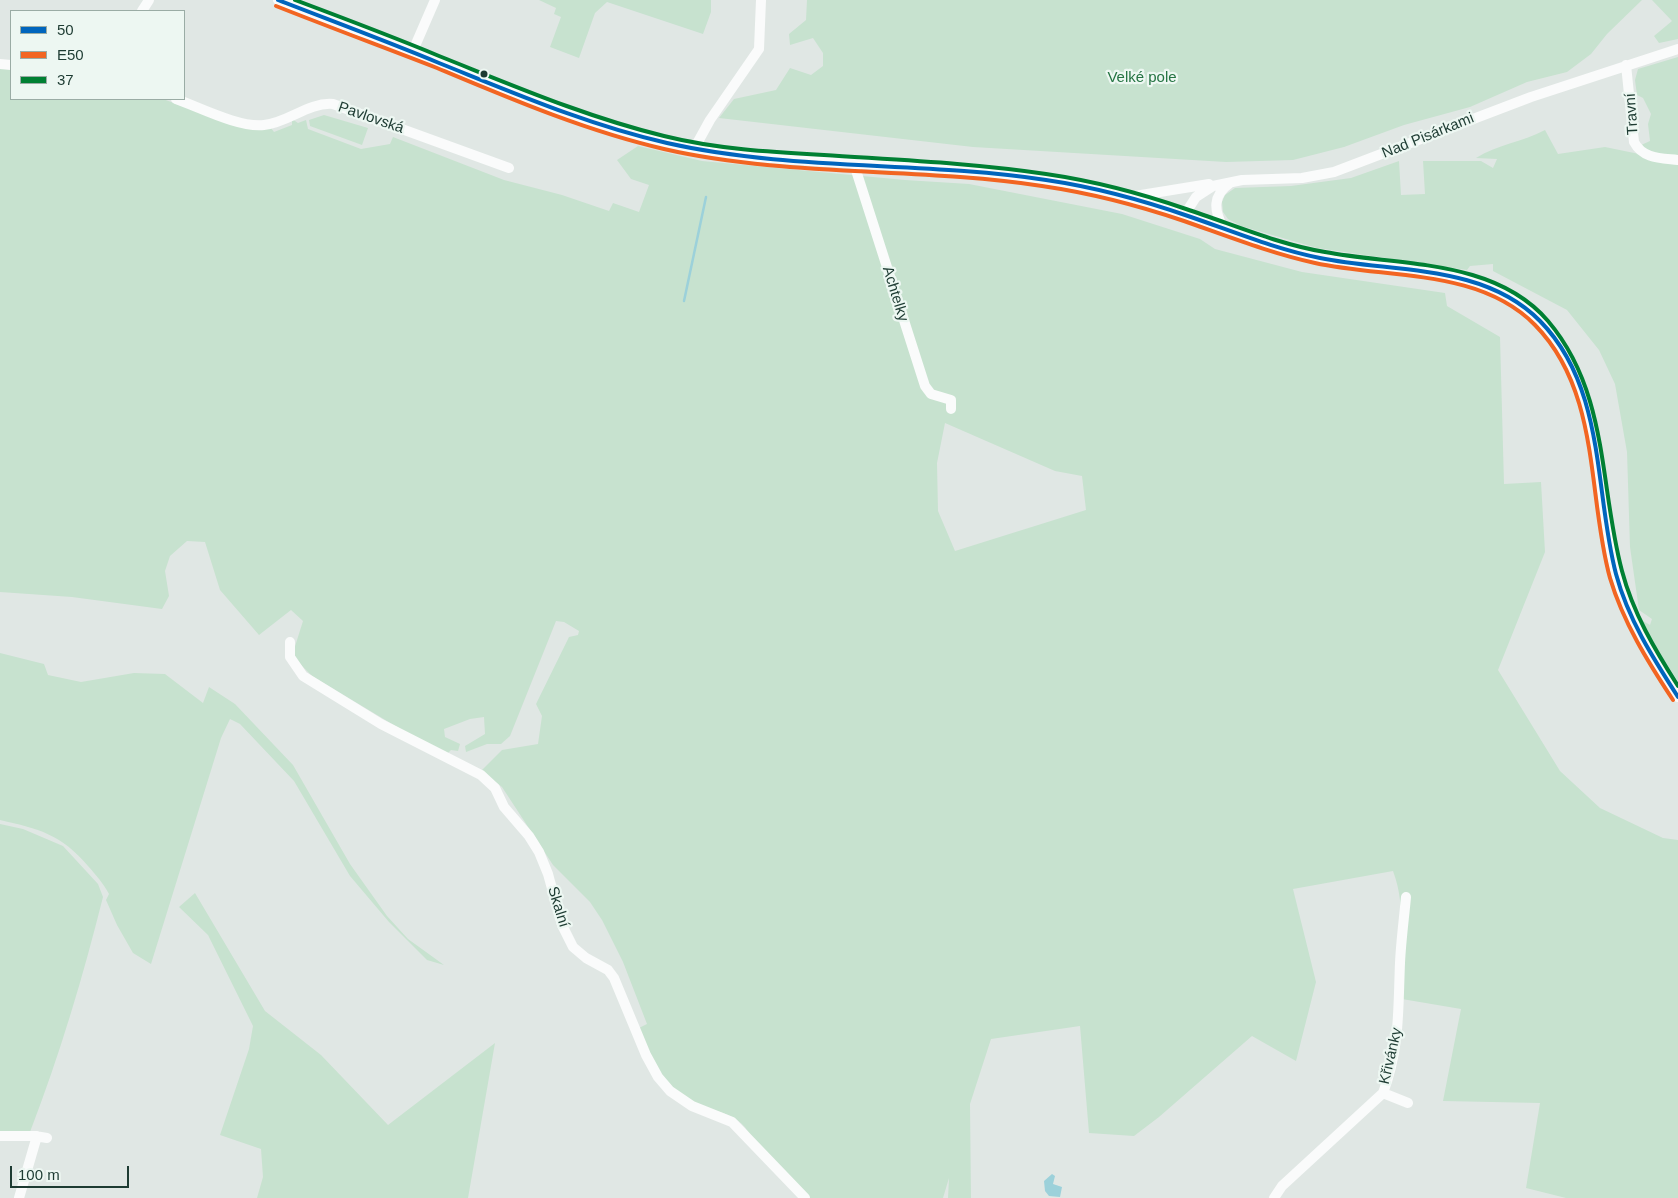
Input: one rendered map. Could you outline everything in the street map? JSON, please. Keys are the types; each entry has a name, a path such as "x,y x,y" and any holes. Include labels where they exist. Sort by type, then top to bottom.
{"street":[{"path":"278,0 559,110 646,138 694,149 754,157 1014,176 1074,185 1124,196 1185,214 1313,256 1469,281 1508,297 1539,320 1566,357 1584,398 1601,471 1612,556 1620,589 1640,636 1678,696"},
{"path":"412,53 435,0"},
{"path":"694,149 710,120 759,49 761,0"},
{"name":"Nad Pisárkami","path":"1185,214 1196,197 1204,190 1234,181 1302,178 1334,172 1484,114 1626,65 1678,50"},
{"name":"Travní","path":"1626,65 1634,142 1637,149 1651,156 1678,160"},
{"name":"Pavlovská","path":"179,100 243,123 264,126 322,104 333,104 509,168"},
{"name":"Achtelky","path":"854,164 925,386 931,394 951,400 952,409"},
{"path":"1124,196 1149,195 1234,181"},
{"path":"1223,228 1216,211 1216,200 1221,190 1234,181"},
{"name":"Skalní","path":"290,642 290,656 302,676 381,724 480,775 495,788 504,807 529,836 539,852 548,874 562,925 572,947 586,958 608,970 614,978 646,1055 658,1077 680,1099 732,1122 805,1198"},
{"name":"Křivánky","path":"1274,1198 1282,1186 1382,1093 1390,1074 1400,1023 1400,963 1406,897"},
{"path":"1382,1093 1408,1103"},
{"path":"0,1136 42,1137 19,1198"}],"green space":[{"path":"539,0 711,0 711,12 703,34 607,2 595,13 579,58 550,47 561,17 554,14 556,8"},
{"name":"Velké pole","path":"807,0 1642,0 1607,34 1591,54 1567,72 1527,82 1470,107 1404,125 1344,147 1293,160 1226,162 973,147 719,118 734,99 776,90 790,68 811,75 823,66 823,53 813,38 790,45 789,34 806,20"},
{"path":"1652,0 1678,0 1678,39 1659,43 1654,36 1672,21"},
{"path":"1678,57 1678,158 1651,154 1639,146 1650,141 1648,124 1651,114 1643,98 1637,95 1635,80 1638,69"},
{"path":"0,67 10,69 10,100 166,100 239,127 271,128 274,132 292,125 292,119 298,123 306,120 308,129 361,149 390,144 393,137 504,180 562,195 609,211 613,203 639,212 649,185 631,179 617,160 638,146 702,161 905,180 969,184 1122,214 1200,239 1215,249 1302,272 1445,293 1447,306 1500,337 1504,484 1541,482 1545,552 1498,670 1560,771 1600,808 1663,838 1678,840 1678,1198 1566,1198 1526,1188 1540,1103 1443,1101 1461,1009 1396,998 1401,918 1398,886 1393,871 1293,889 1316,982 1296,1061 1252,1036 1159,1117 1134,1136 1089,1133 1080,1026 991,1039 970,1104 971,1198 948,1198 949,1178 943,1198 810,1198 737,1120 719,1111 687,1100 677,1094 664,1081 649,1055 639,1028 647,1024 623,962 602,920 590,902 553,865 502,787 481,771 502,750 538,744 542,716 536,704 569,637 578,635 579,631 564,622 556,621 510,736 501,744 487,744 466,752 465,746 485,734 484,717 470,719 444,729 445,737 460,744 458,751 451,750 447,754 427,745 312,676 292,656 303,621 291,610 259,635 220,590 205,542 187,541 170,556 165,571 169,596 162,609 72,597 0,592","holes":["945,423 1055,471 1082,476 1086,510 955,551 938,511 937,463"]},
{"path":"324,115 368,128 362,145 310,126 309,120"},
{"path":"1545,130 1558,154 1605,147 1678,162 1678,681 1652,642 1643,621 1650,625 1652,619 1639,610 1630,547 1627,452 1615,384 1599,350 1567,310 1493,271 1493,264 1470,266 1467,270 1317,248 1241,226 1228,219 1223,212 1222,202 1225,195 1235,188 1291,186 1351,178 1399,161 1401,195 1425,194 1423,161 1481,161 1493,168 1497,159 1476,158 1493,149"},
{"path":"0,653 44,664 48,675 81,682 134,673 165,674 203,703 209,687 235,704 293,765 350,864 387,916 408,939 444,965 427,960 389,922 350,876 294,781 240,724 230,719 221,738 151,964 133,953 117,925 106,900 109,894 99,879 78,855 48,834 26,826 0,820"},
{"path":"0,824 23,829 63,846 98,884 103,897 70,1015 30,1132 0,1131"},
{"path":"195,893 265,1011 321,1055 388,1125 495,1043 468,1198 257,1198 263,1177 261,1149 220,1135 249,1049 253,1026 208,935 179,907"}],"water":[{"path":"1052,1174 1055,1176 1053,1184 1062,1187 1060,1197 1049,1196 1045,1191 1044,1181"}],"waterway":[{"path":"684,301 706,197"}],"transit line":[{"name":"50","path":"278,0 552,108 638,136 667,143 713,152 761,158 951,170 999,174 1064,183 1100,190 1153,205 1270,245 1303,254 1348,263 1436,273 1492,289 1517,302 1540,321 1561,348 1577,377 1587,408 1594,441 1609,542 1621,591 1642,638 1678,697"},
{"name":"37","path":"295,0 550,100 606,120 664,136 703,144 743,149 963,164 1064,177 1117,188 1151,198 1290,244 1325,252 1444,268 1473,275 1501,286 1526,301 1548,321 1568,349 1582,378 1592,409 1599,441 1622,571 1632,602 1645,631 1678,686"},
{"name":"E50","path":"276,6 577,124 664,149 710,158 757,164 947,176 995,180 1060,189 1149,210 1298,259 1343,268 1431,279 1460,285 1487,294 1512,307 1535,325 1556,352 1571,381 1582,413 1589,446 1603,546 1615,594 1629,626 1673,700"}]}
